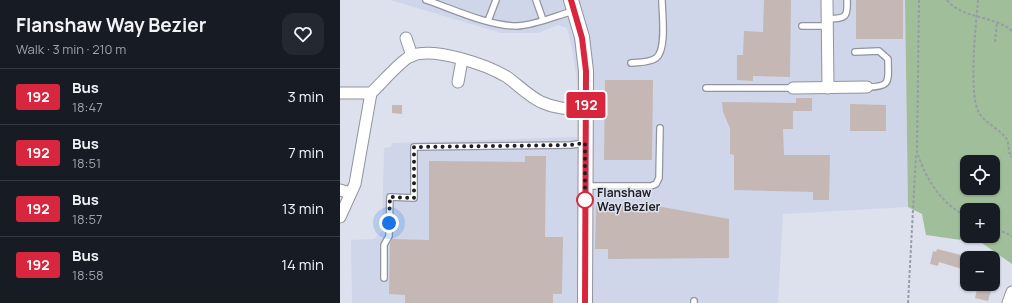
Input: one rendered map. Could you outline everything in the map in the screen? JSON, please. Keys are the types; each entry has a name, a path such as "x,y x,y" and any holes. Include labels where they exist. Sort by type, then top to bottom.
{"street":[{"path":"827,0 828,88"},
{"path":"572,4 582,38 586,71 585,303"},
{"path":"406,38 412,56"},
{"path":"340,216 345,191 355,184 371,93 412,56 420,53 446,55 505,76 540,102 560,109 586,110"},
{"path":"458,82 462,60"},
{"path":"793,88 867,87"},
{"path":"340,93 371,93"},
{"path":"1008,303 1012,292"}],"lane":[{"path":"426,0 500,25 518,26 543,20 572,4"},
{"path":"488,21 496,0"},
{"path":"536,0 543,20"},
{"path":"631,63 649,61 660,54 663,46 662,0"},
{"path":"802,26 827,23 843,18 848,13 847,0"},
{"path":"855,52 879,51 888,59 888,79 885,84 880,87 867,87"},
{"path":"706,88 793,88"},
{"path":"585,186 651,186 656,184 659,178 660,128"},
{"path":"384,278 384,245 389,236 390,197 414,198 414,147 571,145 585,143"}],"path":[{"path":"908,303 917,152 919,0"},
{"path":"947,0 955,8 997,22 1012,31"},
{"path":"978,0 973,78 976,105 983,118 1006,139 1009,155 1012,157"},
{"path":"995,42 997,22"},
{"path":"917,152 923,170 936,191 960,213"},
{"path":"1000,230 1012,236"}],"shaded area":[{"path":"390,0 905,0 908,207 783,214 778,303 352,303 351,240 374,239 382,231 384,148 391,147 392,143 577,137 577,83 572,47 567,28 558,25 538,33 501,33"}],"green space":[{"path":"905,0 1012,0 1012,264 1000,256 1000,251 993,251 982,243 1000,243 1000,203 960,203 960,240 926,235 922,214 908,207"}],"building":[{"path":"764,0 791,0 790,77 753,76 753,81 737,80 737,55 743,55 744,31 763,32"},
{"path":"856,0 903,0 903,39 856,39"},
{"path":"605,80 653,80 652,160 604,160"},
{"path":"796,98 812,98 812,111 793,111 793,129 783,129 784,155 830,155 829,200 813,200 813,192 734,190 734,155 730,154 730,128 723,112 722,102 796,103"},
{"path":"850,104 886,105 886,131 850,131"},
{"path":"392,105 402,105 402,114 392,113"},
{"path":"525,156 546,156 545,237 563,237 562,294 553,294 553,303 405,303 405,295 389,294 390,244 392,239 429,240 429,161 525,162"},
{"path":"640,203 729,219 729,258 608,259 608,249 595,249 596,205"},
{"path":"937,249 960,255 960,268 939,262 938,266 930,264 933,251 936,252"},
{"path":"976,291 991,291 988,301 975,298"}],"bus line":[{"name":"192","path":"571,0 582,38 586,71 585,303"}],"place":[{"name":"Flanshaw Way Bezier","path":"585,200"}],"route":[{"path":"389,223 390,197 414,198 414,147 571,145 585,143 585,200"}]}
